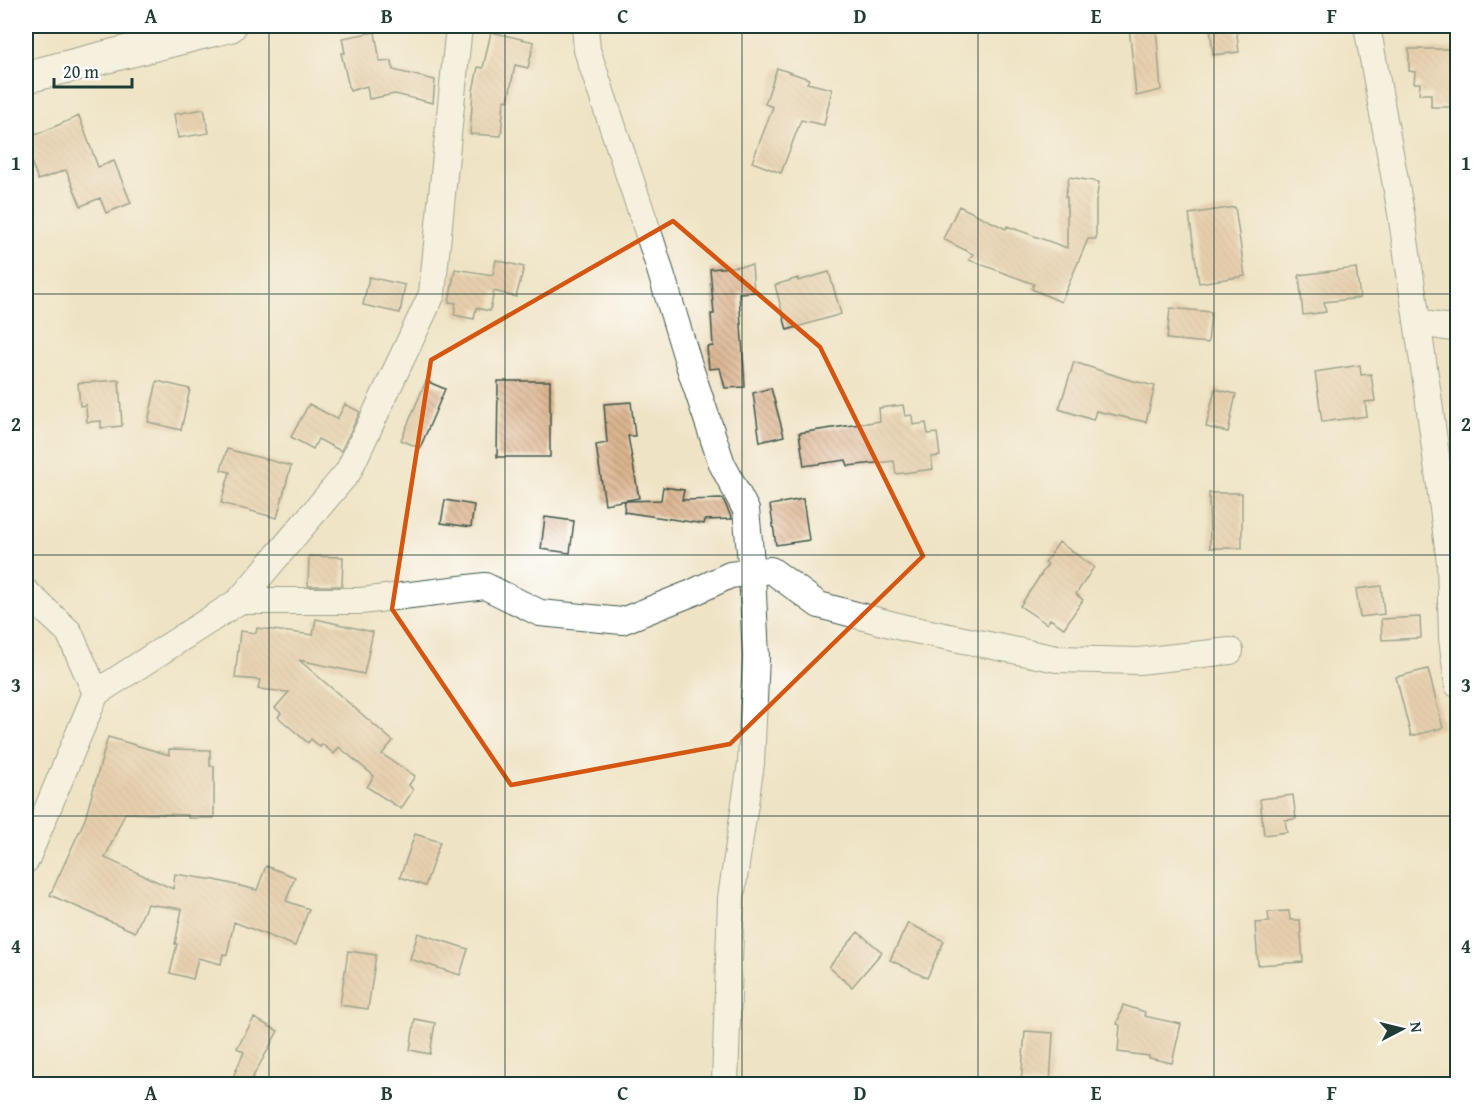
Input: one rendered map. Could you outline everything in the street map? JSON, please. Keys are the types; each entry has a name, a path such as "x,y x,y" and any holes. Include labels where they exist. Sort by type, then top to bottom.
{"street":[{"path":"26,77 178,32 230,26"},
{"path":"26,860 96,693 239,601 348,471 432,294 459,26"},
{"path":"585,26 587,50 653,247 689,365 722,464 746,510 756,657 751,763 731,898 725,1084"},
{"path":"1367,26 1401,213 1418,323 1449,562 1458,685"},
{"path":"1418,323 1458,329"},
{"path":"239,601 361,601 485,586 540,613 622,621 730,575 771,570 819,605 905,628 1057,659 1139,661 1230,651"},
{"path":"26,592 69,632 96,693"}],"highlighted area":[{"path":"673,221 820,347 923,556 730,744 511,785 392,609 431,360"}],"building":[{"path":"1129,26 1156,26 1161,90 1136,96"},
{"path":"1210,26 1236,26 1239,52 1213,55"},
{"path":"375,32 380,62 392,61 393,70 435,80 433,103 395,94 369,99 367,86 350,91 341,53 345,53 342,38"},
{"path":"491,32 534,42 528,68 515,65 508,101 504,100 501,136 470,134 473,91 478,67 483,68"},
{"path":"1409,49 1458,49 1458,107 1431,107 1431,94 1419,94 1420,83 1414,83 1415,72 1409,71"},
{"path":"777,68 809,79 807,83 832,89 824,125 801,120 781,173 752,162 773,107 765,104"},
{"path":"204,109 209,133 178,138 174,114"},
{"path":"79,116 98,167 114,161 131,203 106,213 100,198 81,206 66,170 38,180 26,148 26,139"},
{"path":"1069,177 1099,182 1096,202 1096,239 1088,239 1061,302 1032,289 1034,284 969,260 973,254 943,239 959,206 1006,229 1007,226 1067,248 1067,197 1065,197"},
{"path":"1235,207 1245,276 1199,283 1189,214"},
{"path":"496,260 524,267 516,297 494,291 490,311 476,308 474,319 454,315 456,303 449,302 455,269 493,275"},
{"path":"752,265 754,292 739,293 745,387 725,388 720,368 709,369 707,347 713,346 711,314 714,314 710,269"},
{"path":"1356,268 1360,298 1324,302 1326,312 1303,315 1299,275"},
{"path":"829,272 841,314 787,330 775,285"},
{"path":"369,277 405,285 400,313 363,305"},
{"path":"1170,308 1211,312 1208,343 1167,339"},
{"path":"1074,362 1155,386 1146,422 1096,411 1093,420 1059,409"},
{"path":"1360,365 1361,375 1371,374 1375,401 1365,402 1367,416 1322,422 1315,372"},
{"path":"119,380 122,426 101,428 101,421 87,422 86,405 80,406 78,383"},
{"path":"157,381 190,389 181,430 148,422"},
{"path":"426,381 445,389 420,448 401,440"},
{"path":"498,381 550,381 550,457 497,457"},
{"path":"771,388 784,436 760,442 753,393"},
{"path":"1215,389 1236,394 1228,432 1206,427"},
{"path":"631,402 635,436 628,436 639,498 605,504 596,445 607,443 604,404"},
{"path":"309,404 337,419 345,404 360,412 341,451 318,439 313,449 291,437"},
{"path":"903,405 905,416 912,415 913,425 926,423 928,434 937,433 940,456 931,457 933,469 896,474 894,461 848,466 846,460 804,466 799,433 880,421 879,408"},
{"path":"227,449 291,466 277,518 221,503 230,472 221,470"},
{"path":"663,487 684,490 682,500 723,499 732,519 705,520 704,524 624,512 625,501 661,500"},
{"path":"1209,493 1242,493 1242,548 1210,548"},
{"path":"803,499 809,540 776,545 770,505"},
{"path":"445,500 474,505 471,527 441,523"},
{"path":"545,517 574,521 570,553 541,549"},
{"path":"1059,542 1094,567 1076,594 1083,600 1064,628 1050,619 1047,624 1020,606 1048,564 1045,563"},
{"path":"309,556 343,557 342,586 308,586"},
{"path":"1381,586 1384,614 1360,617 1356,589"},
{"path":"1420,617 1421,638 1382,640 1381,619"},
{"path":"316,619 373,632 364,674 299,660 393,741 382,754 415,776 409,785 413,790 401,809 367,787 374,776 339,747 334,754 322,744 320,747 311,739 308,743 278,717 281,713 275,708 289,692 258,689 260,680 235,678 240,631 256,633 257,628 313,635"},
{"path":"1428,669 1443,728 1411,736 1396,677"},
{"path":"108,737 169,755 169,749 210,750 210,766 214,766 214,818 125,813 105,858 173,889 175,874 257,890 266,866 295,877 286,901 309,909 295,946 234,922 227,955 223,954 221,964 198,958 193,979 170,973 182,909 147,904 135,932 50,895 85,819"},
{"path":"1293,795 1296,819 1285,820 1287,832 1264,835 1260,799"},
{"path":"415,834 440,842 425,886 400,877"},
{"path":"1289,911 1290,920 1300,920 1303,962 1258,965 1255,923 1269,922 1268,912"},
{"path":"908,923 944,941 927,978 890,960"},
{"path":"858,932 882,952 852,987 829,967"},
{"path":"418,933 468,949 460,975 410,959"},
{"path":"348,951 376,955 368,1009 340,1005"},
{"path":"1123,1005 1145,1012 1144,1016 1181,1024 1172,1063 1149,1058 1149,1056 1118,1052 1120,1025 1117,1024"},
{"path":"254,1018 278,1031 249,1084 230,1084 244,1052 237,1048"},
{"path":"415,1019 435,1023 430,1054 410,1050"},
{"path":"1025,1031 1053,1033 1050,1084 1021,1084"}]}
